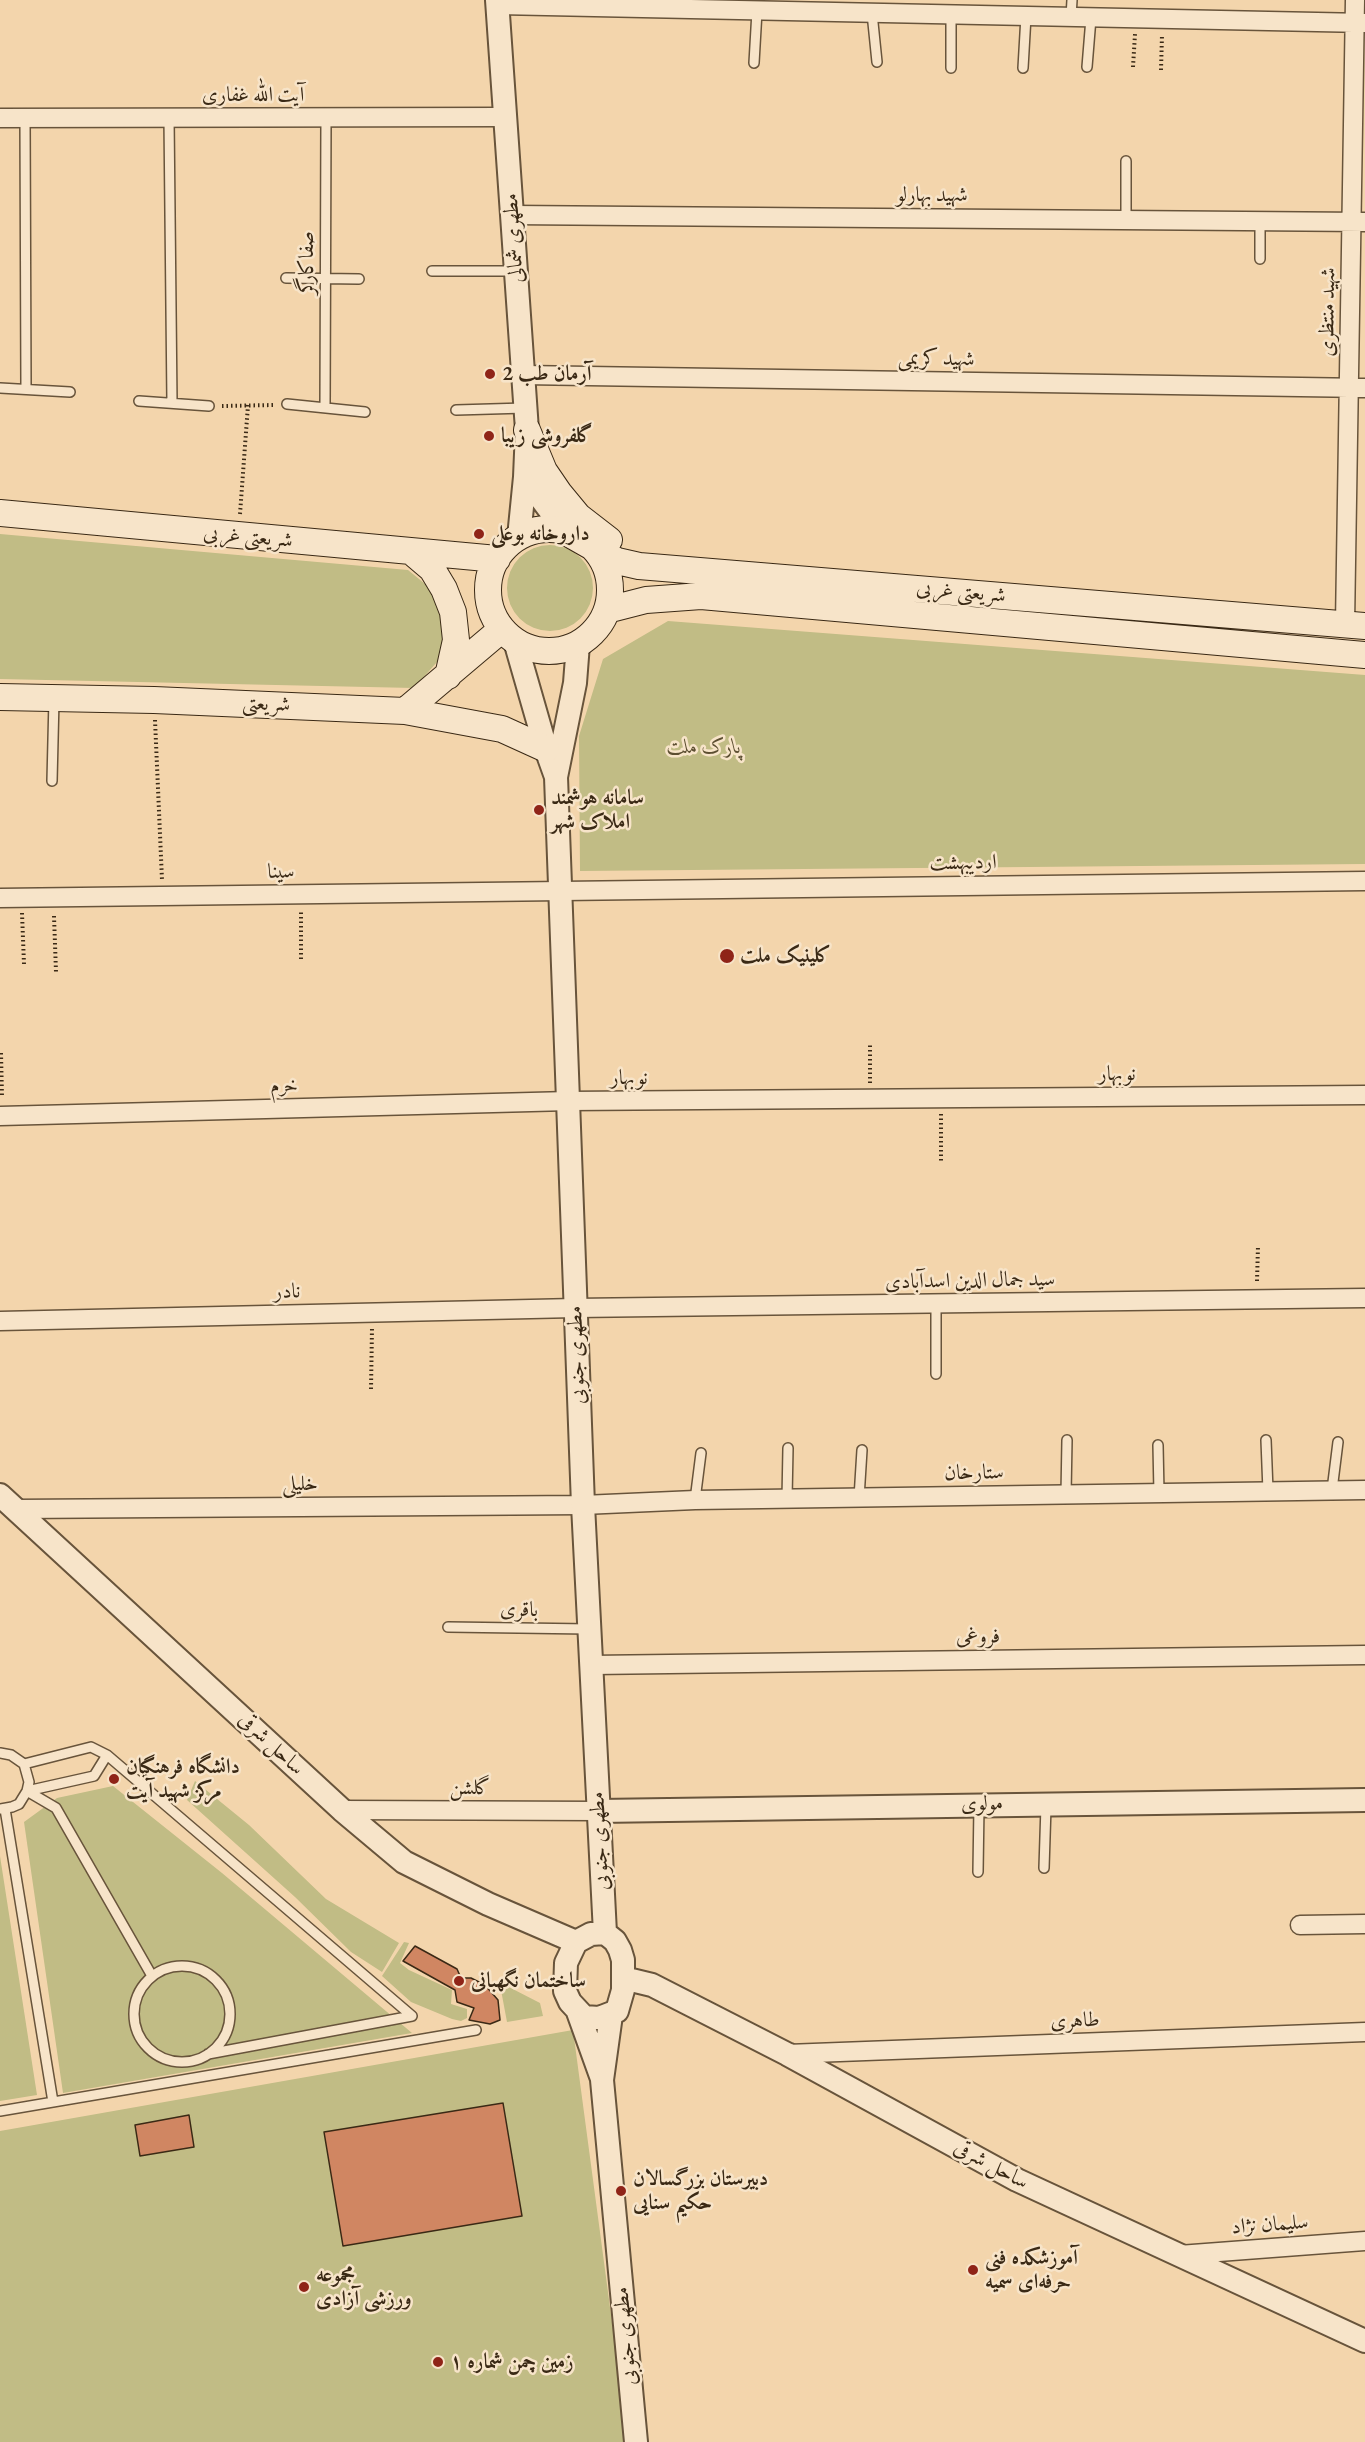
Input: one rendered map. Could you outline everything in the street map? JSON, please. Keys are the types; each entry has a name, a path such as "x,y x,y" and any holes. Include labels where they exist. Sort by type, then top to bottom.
{"main road":[{"path":"526,419 544,471 559,493 578,516 639,566"},
{"name":"شریعتی غربی","path":"0,513 497,559"},
{"path":"566,532 550,529 534,531 519,537 497,559 490,576 488,595 492,613 509,635 532,649 564,650 578,644 600,624 607,610 610,593 609,576 603,560 592,546"},
{"name":"شریعتی غربی","path":"566,532 617,561 639,566 1355,625"},
{"path":"412,552 432,569 444,589 453,612 456,640 448,676"},
{"name":"شریعتی غربی","path":"607,610 646,600 701,596 1365,655"},
{"path":"405,711 448,676 509,635"},
{"name":"شریعتی","path":"0,697 154,700 405,711 502,729 546,749"}],"street":[{"name":"شهید منتظری","path":"1355,0 1360,23 1355,625"},
{"path":"498,3 1026,16 1072,8 1091,18 1360,23"},
{"name":"مطهری شمالی","path":"498,3 526,419 525,477 519,537"},
{"name":"آیت الله غفاری","path":"0,118 505,117"},
{"name":"شهید بهارلو","path":"512,214 1358,222"},
{"name":"شهید کریمی","path":"523,375 1357,388"},
{"path":"525,477 566,532"},
{"path":"509,635 556,777"},
{"path":"556,777 575,683 578,644"},
{"name":"مطهری جنوبی","path":"556,777 562,890 583,1505 605,1933"},
{"name":"اردیبهشت","path":"562,890 1365,880"},
{"name":"سینا","path":"0,898 562,890"},
{"name":"نوبهار","path":"568,1101 1365,1095"},
{"name":"خرم","path":"2,1116 568,1101"},
{"name":"سید جمال الدین اسدآبادی","path":"575,1308 1365,1298"},
{"name":"نادر","path":"0,1321 575,1308"},
{"name":"ستارخان","path":"583,1505 695,1500 1365,1490"},
{"name":"خلیلی","path":"8,1502 583,1505"},
{"name":"ساحل شرقی","path":"8,1502 342,1810 404,1863 488,1904 576,1942"},
{"name":"فروغی","path":"592,1665 1365,1655"},
{"name":"مولوی","path":"598,1811 1365,1800"},
{"name":"گلشن","path":"342,1810 598,1811"},
{"path":"1299,1925 1365,1924"},
{"path":"605,1933 615,1941 624,1960 623,1990 617,2011 599,2018 584,2017 570,2002 565,1991 566,1963 576,1942 591,1934 605,1933"},
{"name":"ساحل شرقی","path":"623,1978 652,1985 787,2054 1017,2180 1365,2341"},
{"path":"578,2012 602,2080"},
{"name":"مطهری جنوبی","path":"610,2015 602,2080 636,2442"},
{"name":"طاهری","path":"787,2054 1365,2032"},
{"name":"سلیمان نژاد","path":"1179,2255 1365,2241"}],"lane":[{"path":"754,63 757,10"},
{"path":"872,13 877,62"},
{"path":"951,14 951,69"},
{"path":"1023,68 1026,16"},
{"path":"1087,67 1091,18"},
{"name":"صفاکارگر","path":"325,408 326,117"},
{"path":"25,118 26,389"},
{"path":"169,118 172,403"},
{"path":"1125,161 1126,220"},
{"path":"1260,221 1260,259"},
{"path":"432,271 516,271"},
{"path":"286,278 359,279"},
{"path":"0,388 70,392"},
{"path":"139,400 208,406"},
{"path":"287,404 365,412"},
{"path":"456,410 526,419"},
{"path":"52,781 54,698"},
{"path":"936,1304 936,1374"},
{"path":"1066,1494 1067,1440"},
{"path":"1266,1440 1268,1491"},
{"path":"1332,1491 1338,1442"},
{"path":"1158,1445 1158,1493"},
{"path":"787,1499 788,1448"},
{"path":"859,1498 862,1450"},
{"path":"695,1500 701,1453"},
{"name":"باقری","path":"448,1627 589,1629"},
{"path":"24,1764 91,1747 107,1755 412,2016 208,2054 193,2060 177,2062 161,2057 148,2048 138,2035 134,2019 135,2003 141,1988 152,1976 166,1968 189,1967 210,1975 221,1986 228,2000 230,2015 227,2030 208,2054"},
{"path":"0,1754 11,1755 24,1764 29,1782 27,1791 19,1804 3,1809 53,2102"},
{"path":"27,1791 94,1776 107,1755"},
{"path":"27,1791 56,1808 152,1976"},
{"path":"1044,1868 1046,1803"},
{"path":"978,1872 979,1804"},
{"path":"0,2111 476,2030"}],"path":[{"path":"1133,67 1137,18"},
{"path":"1161,70 1163,19"},
{"path":"208,406 287,404"},
{"path":"239,536 248,405"},
{"path":"154,700 163,896"},
{"path":"301,959 302,894"},
{"path":"54,897 56,972"},
{"path":"22,898 24,964"},
{"path":"870,1044 870,1099"},
{"path":"1,1053 2,1116"},
{"path":"941,1098 941,1161"},
{"path":"1257,1300 1258,1245"},
{"path":"372,1312 372,1389"}],"green space":[{"path":"0,534 408,570 446,601 445,653 414,688 0,679"},
{"path":"550,545 574,552 586,564 593,588 586,612 574,624 550,631 526,624 514,612 507,588 514,564 526,552"},
{"name":"پارک ملت","path":"668,621 1365,675 1365,864 580,871 579,736 603,659"},
{"path":"195,1781 249,1825 326,1899 399,1943 382,1972 351,1952 295,1897 187,1800"},
{"path":"113,1786 222,1873 412,2033 63,2093 24,1822 57,1798"},
{"path":"0,1856 37,2095 0,2101"},
{"path":"404,1942 409,1943 400,1963 409,1970 452,1990 451,2004 467,2009 467,2018 461,2021 452,2019 411,2002 382,1976"},
{"path":"503,1984 540,2003 543,2016 507,2022 501,1990"},
{"name":"مجموعه ورزشی آزادی","path":"573,2030 628,2442 0,2442 0,2131"}],"building":[{"name":"ساختمان نگهبانی","path":"415,1946 457,1969 461,1978 471,1978 485,1985 498,2000 500,2020 490,2024 469,2020 474,2008 457,2002 455,1990 403,1961"},
{"path":"503,2103 522,2216 343,2246 324,2132"},
{"path":"189,2115 194,2147 140,2156 135,2125"}],"place":[{"name":"آرمان طب 2","path":"490,374"},
{"name":"گلفروشی زیبا","path":"489,436"},
{"name":"داروخانه بوعلی","path":"479,534"},
{"name":"سامانه هوشمند املاک شهر","path":"539,810"},
{"name":"کلینیک ملت","path":"727,956"},
{"name":"دانشگاه فرهنگیان مرکز شهید آیت","path":"114,1779"},
{"name":"ساختمان نگهبانی","path":"459,1981"},
{"name":"دبیرستان بزرگسالان حکیم سنایی","path":"621,2191"},
{"name":"آموزشکده فنی حرفه‌ای سمیه","path":"973,2270"},
{"name":"مجموعه ورزشی آزادی","path":"304,2287"},
{"name":"زمین چمن شماره ۱","path":"438,2362"}]}
